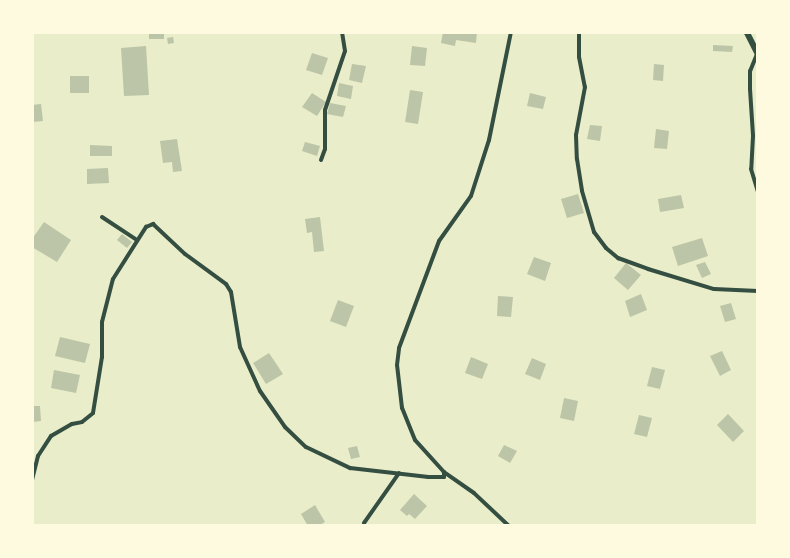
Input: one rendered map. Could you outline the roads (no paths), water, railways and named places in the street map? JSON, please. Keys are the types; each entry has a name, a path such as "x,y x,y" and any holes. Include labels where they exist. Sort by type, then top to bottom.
{"main road":[{"path":"747,32 757,54"}],"street":[{"path":"321,160 325,149 325,110 345,51 342,32"},
{"path":"509,526 474,493 444,472 415,440 402,408 398,373 399,348 439,241 471,196 489,140 511,32"},
{"path":"579,32 579,57 585,88 576,135 577,159 582,191 594,232 606,248 618,258 714,289 758,292"},
{"path":"757,54 750,71 750,89 753,136 751,169 758,192"},
{"path":"102,217 137,240"},
{"path":"32,480 38,456 51,436 72,424 82,422 93,413 102,357 102,322 112,279 146,226 153,224 192,260 226,284 232,292 240,347 260,391 285,427 306,447 350,468 439,478 444,477 444,472"},
{"path":"364,523 399,473"}]}
